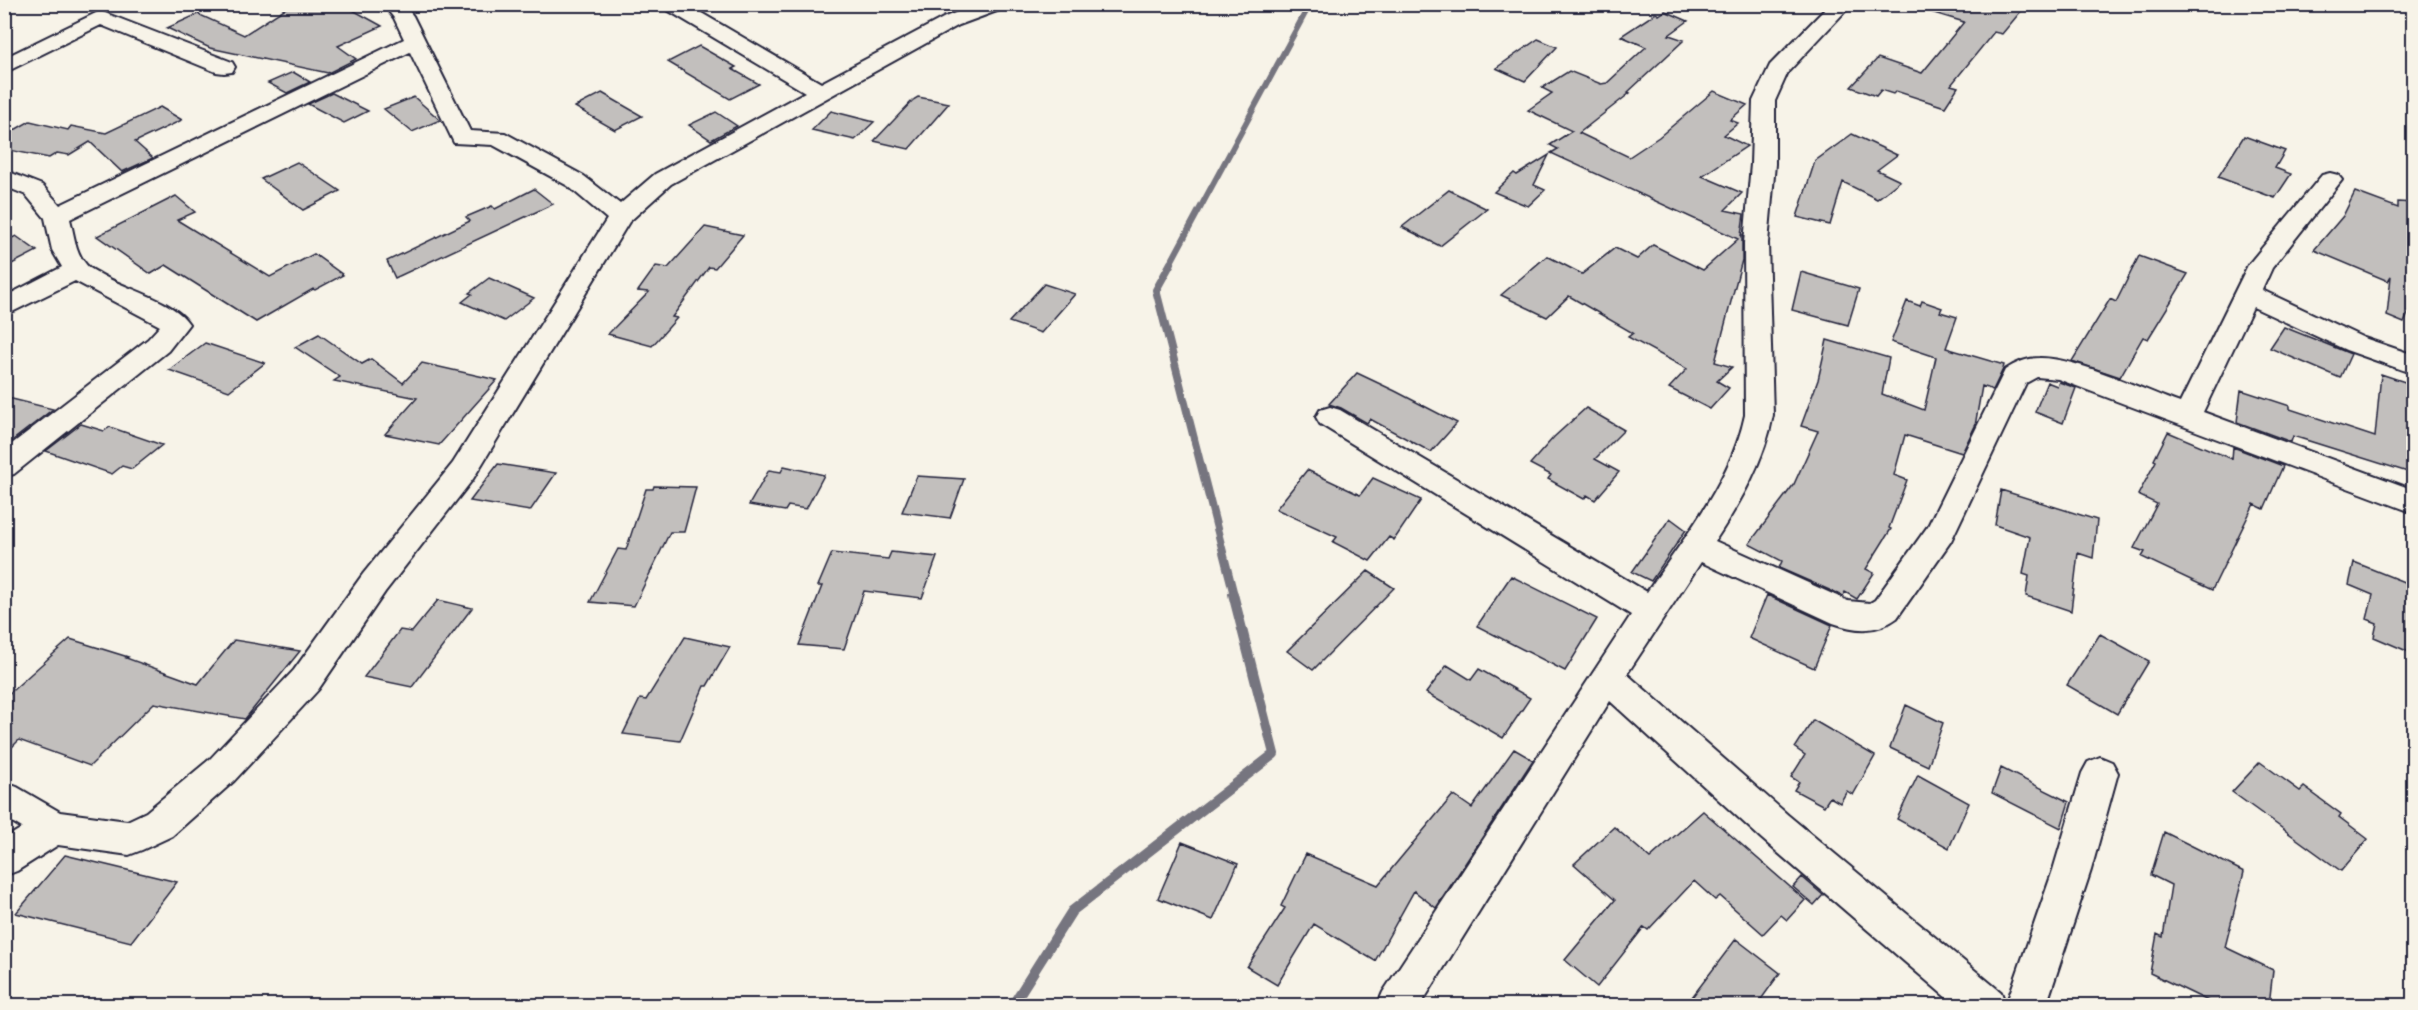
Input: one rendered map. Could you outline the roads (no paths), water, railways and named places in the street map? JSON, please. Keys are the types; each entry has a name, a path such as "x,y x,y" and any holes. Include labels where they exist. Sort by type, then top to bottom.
{"street":[{"path":"393,4 403,16 416,41 462,138 497,138 576,181 620,217"},
{"path":"670,4 822,93"},
{"path":"4,798 54,828 129,838 159,824 222,770 306,680 374,583 463,471 620,217 663,179 952,21 998,4"},
{"path":"1397,1005 1607,677 1720,509 1754,441 1757,424 1756,243 1763,164 1764,101 1778,70 1842,4"},
{"path":"4,67 100,17 224,67"},
{"path":"57,216 416,41"},
{"path":"4,177 34,190 57,216 65,250 76,270 97,283 160,313 176,324 158,345 4,466"},
{"path":"2187,417 2261,265 2330,180"},
{"path":"4,308 76,270"},
{"path":"2247,294 2355,344 2414,365"},
{"path":"1695,546 1844,614 1875,617 1886,609 1940,533 2015,377 2024,369 2040,366 2062,370 2414,502"},
{"path":"1330,417 1651,611"},
{"path":"1607,677 1775,827 1987,1005"},
{"path":"2026,1005 2072,870 2100,774"},
{"path":"4,859 54,828"}],"waterway":[{"path":"1170,264 1310,4"},
{"path":"1171,263 1156,290 1234,595"},
{"path":"1012,1006 1072,911 1274,754 1233,594"}]}
